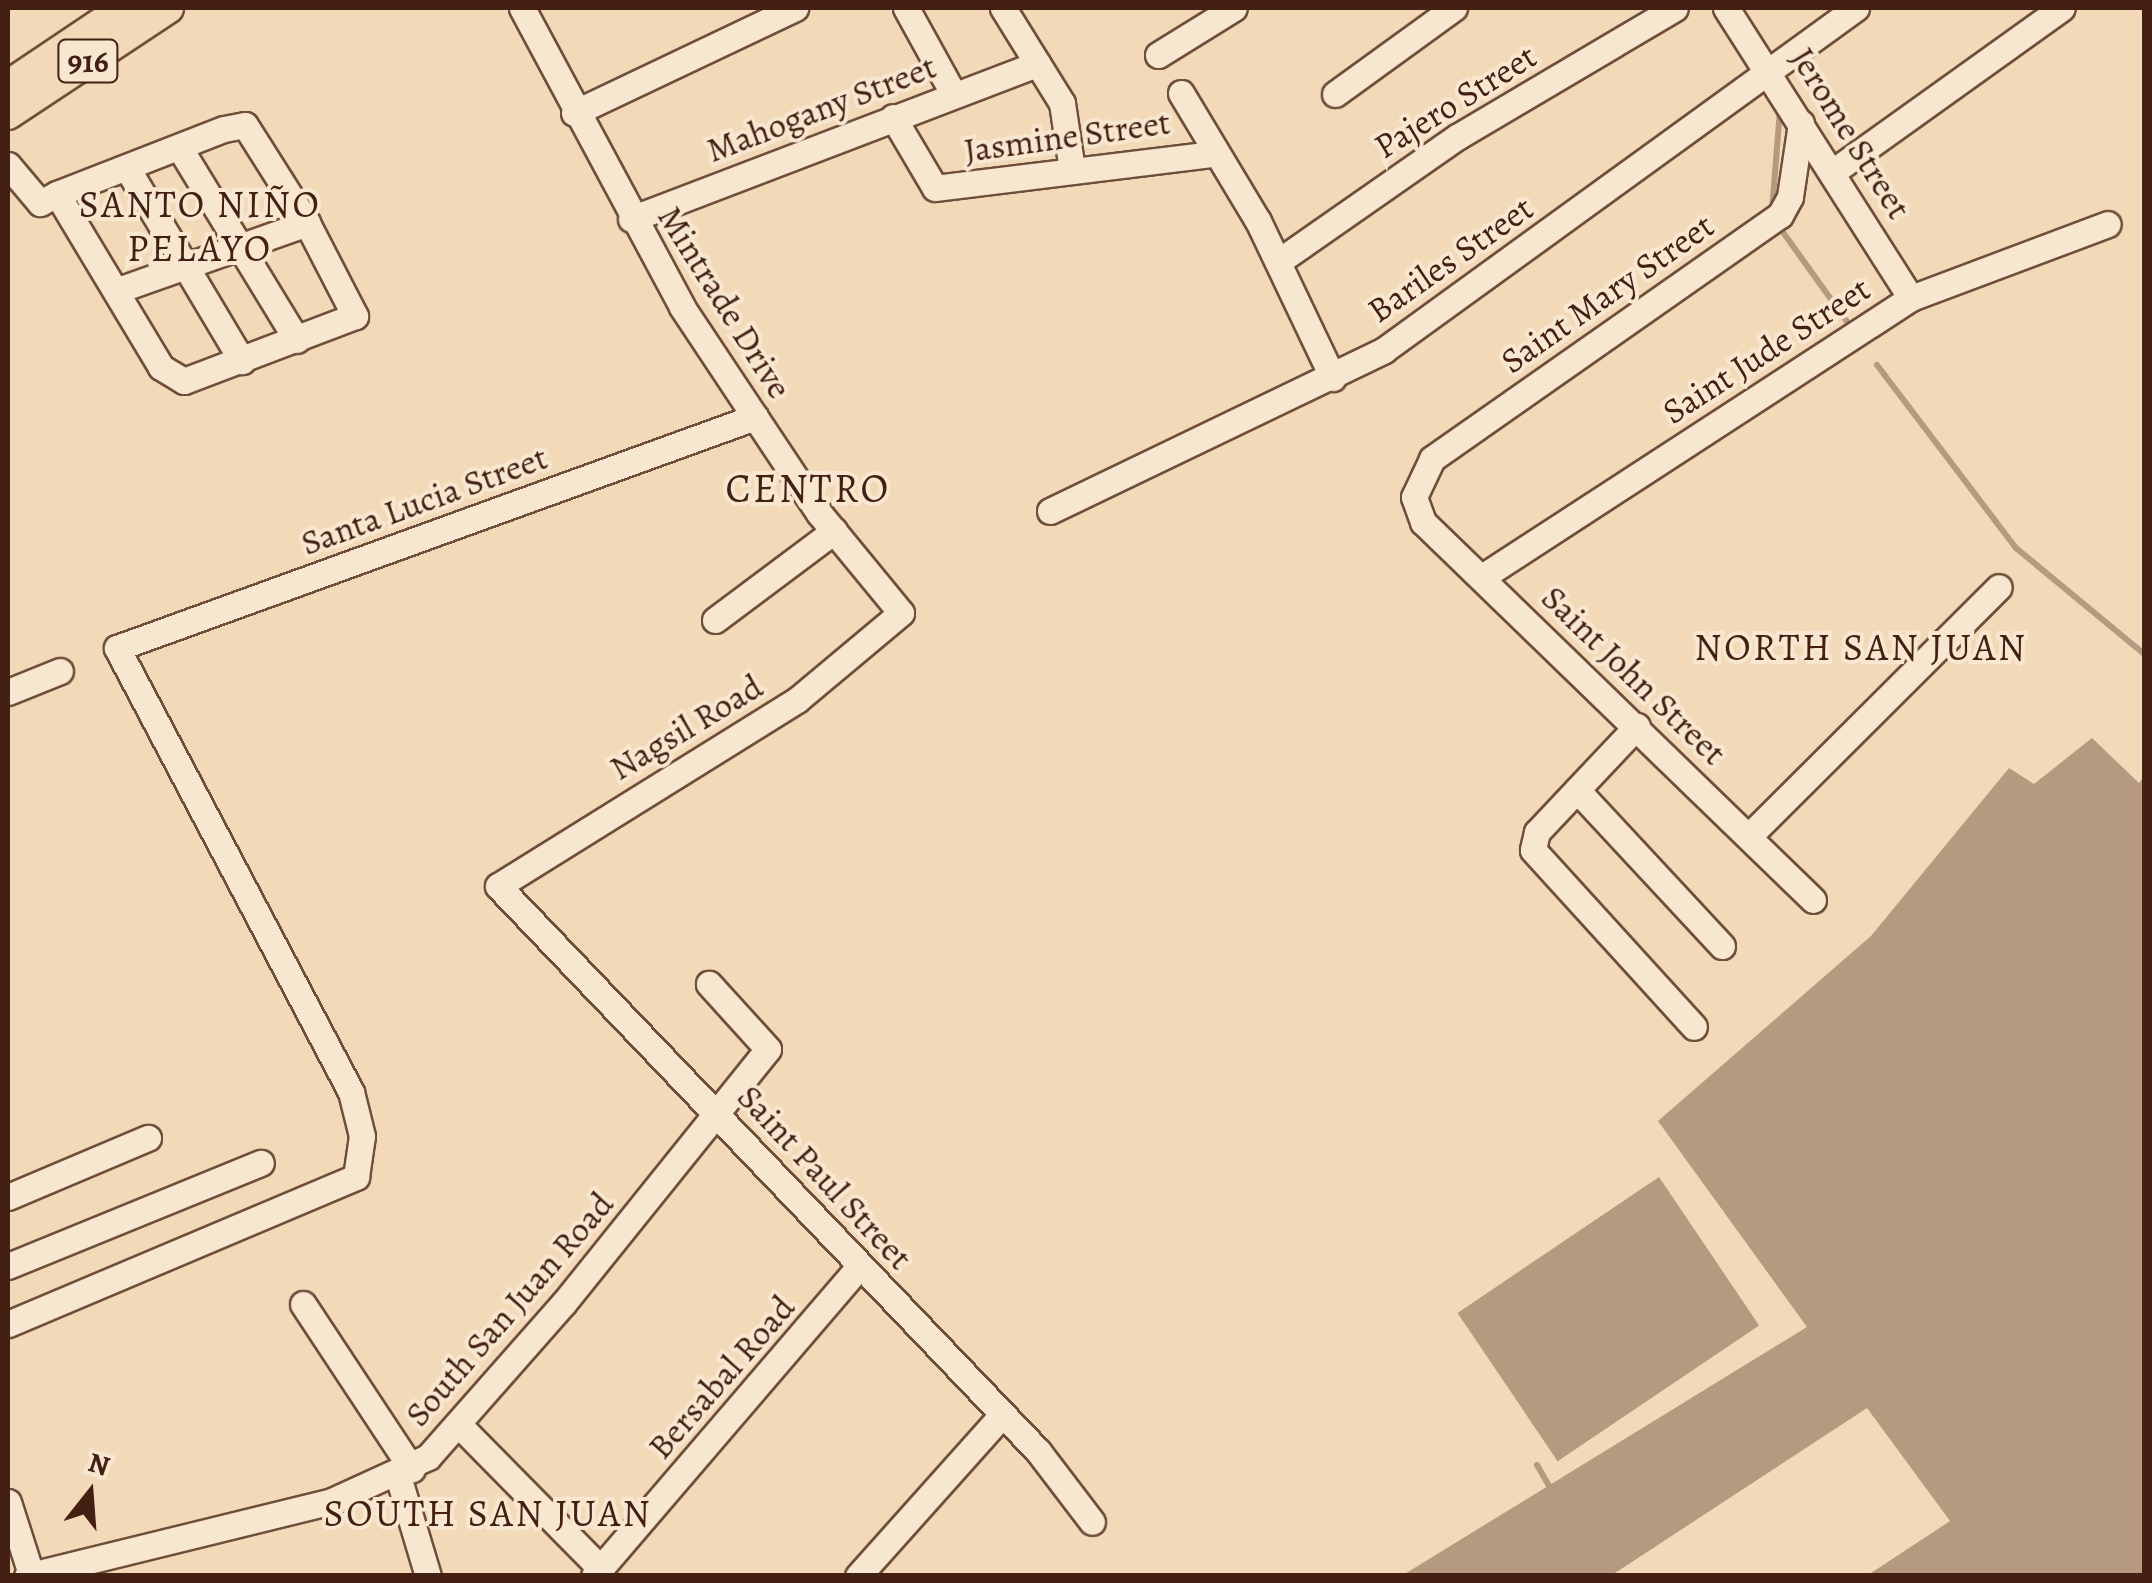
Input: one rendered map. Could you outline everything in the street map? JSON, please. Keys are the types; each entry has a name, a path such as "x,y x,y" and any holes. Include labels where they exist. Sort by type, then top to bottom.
{"main road":[{"name":"916","path":"8,86 124,8"},
{"name":"916","path":"8,114 168,8"}],"street":[{"name":"Mintrade Drive","path":"522,8 631,219 754,417 834,531 900,613"},
{"path":"574,113 794,8"},
{"path":"906,8 953,94"},
{"path":"1003,8 1062,102 1072,170"},
{"path":"1158,56 1234,8"},
{"path":"1335,94 1454,8"},
{"name":"Pajero Street","path":"1279,261 1456,137 1675,8"},
{"name":"Jerome Street","path":"1726,8 1772,71 1911,298"},
{"name":"Bariles Street","path":"1050,511 1384,350 1856,8"},
{"path":"1834,170 2062,8"},
{"name":"Mahogany Street","path":"631,219 1036,64"},
{"path":"1181,93 1213,154 1279,261 1332,378"},
{"name":"Jasmine Street","path":"893,117 931,186 1213,154"},
{"name":"Saint Mary Street","path":"1414,497 1432,458 1780,214 1790,198 1802,123"},
{"path":"8,165 44,196 118,290 166,374 194,380 355,316 307,223 245,125 44,196"},
{"path":"179,147 297,340"},
{"path":"127,168 242,360"},
{"path":"118,290 307,223"},
{"name":"Saint Jude Street","path":"1482,577 1911,298 2108,224"},
{"name":"Santa Lucia Street","path":"8,1324 356,1177 362,1136 351,1092 118,648 754,417"},
{"name":"Saint John Street","path":"1414,497 1423,522 1813,900"},
{"path":"715,620 834,531"},
{"path":"1750,835 1999,588"},
{"name":"Nagsil Road","path":"498,886 797,700 900,613"},
{"path":"8,692 60,671"},
{"path":"1637,726 1538,832 1538,862 1694,1027"},
{"path":"1577,790 1722,946"},
{"name":"Saint Paul Street","path":"498,886 717,1111 1000,1418 1038,1451 1092,1522"},
{"name":"South San Juan Road","path":"29,1575 260,1522 405,1472 458,1424 768,1049 708,984"},
{"path":"8,1197 148,1138"},
{"path":"8,1266 260,1163"},
{"name":"Bersabal Road","path":"597,1572 859,1267"},
{"path":"303,1304 405,1472 428,1576"},
{"path":"858,1576 1000,1418"},
{"path":"458,1424 597,1572"},
{"path":"8,1502 29,1575"}],"shaded area":[{"path":"2092,738 2139,783 2144,777 2144,1575 1868,1575 1950,1521 1867,1408 1612,1575 1403,1575 1807,1327 1658,1121 1871,936 2009,768 2034,784"},
{"path":"1659,1177 1759,1325 1558,1461 1458,1313"}],"waterway":[{"path":"1772,211 1780,110"},
{"path":"1780,228 1851,327"},
{"path":"1877,365 2016,548 2144,654"},
{"path":"1537,1465 1551,1489"}],"district":[{"name":"SANTO NIÑO PELAYO","path":"200,227"},
{"name":"CENTRO","path":"808,489"},
{"name":"NORTH SAN JUAN","path":"1861,648"},
{"name":"SOUTH SAN JUAN","path":"488,1514"}]}
